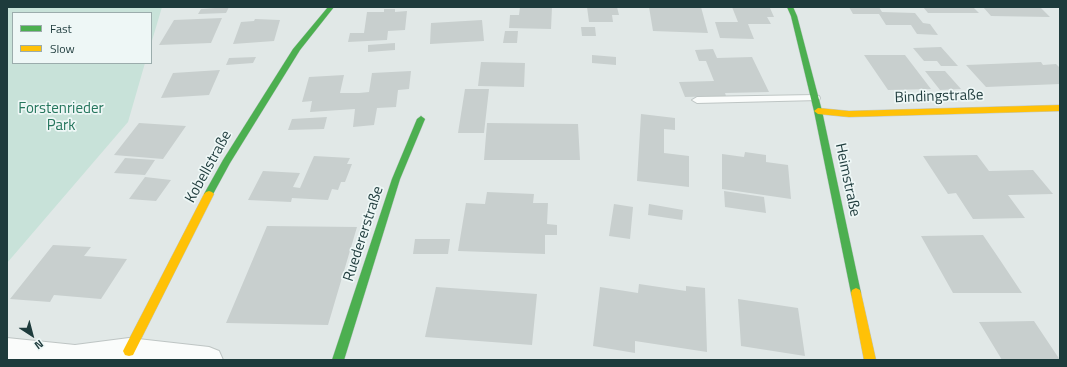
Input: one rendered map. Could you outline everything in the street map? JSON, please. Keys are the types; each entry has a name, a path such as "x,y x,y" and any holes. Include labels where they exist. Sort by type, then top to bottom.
{"street":[{"name":"Kobellstraße","path":"140,355 226,162 297,49 331,7"},
{"name":"Heimstraße","path":"790,7 794,16 818,111 870,360"},
{"name":"Bindingstraße","path":"818,111 849,114 1060,108"},
{"name":"Ruedererstraße","path":"338,360 396,179 421,119"},
{"path":"7,351 75,358 140,355 208,360"}],"lane":[{"path":"697,100 815,98"}],"green space":[{"name":"Forstenrieder Park","path":"7,7 162,7 152,41 152,12 12,12 12,64 145,64 128,122 7,263"}],"building":[{"path":"229,7 226,13 198,14 201,9"},
{"path":"520,7 552,7 551,29 509,28 510,15 519,15"},
{"path":"587,7 617,7 619,15 612,15 613,22 589,22"},
{"path":"649,7 701,7 708,33 653,31"},
{"path":"732,7 770,8 774,17 767,17 771,24 748,24 754,39 720,38 715,22 738,22"},
{"path":"849,7 879,7 882,12 915,13 923,23 930,24 938,35 917,34 911,25 886,25 879,14 853,14"},
{"path":"923,7 973,7 979,13 928,13"},
{"path":"983,7 1040,7 1050,17 991,16"},
{"path":"384,9 395,9 395,12 407,11 405,30 388,31 387,40 348,42 350,33 364,33 367,12 384,12"},
{"path":"222,18 211,43 159,45 174,20"},
{"path":"255,19 280,20 274,41 233,44 241,22 254,21"},
{"path":"482,20 484,41 430,44 431,23"},
{"path":"581,27 595,27 596,36 582,36"},
{"path":"505,31 518,31 517,43 503,43"},
{"path":"395,43 395,50 368,52 368,45"},
{"path":"941,47 958,66 941,66 937,61 924,61 913,48"},
{"path":"713,49 717,58 752,57 769,92 725,93 726,96 685,97 679,82 714,81 706,61 699,61 695,50"},
{"path":"592,55 616,57 616,65 592,63"},
{"path":"864,55 905,55 931,89 888,90"},
{"path":"256,57 253,63 226,65 229,58"},
{"path":"481,62 525,63 524,87 478,86"},
{"path":"1041,62 1043,65 1056,64 1060,68 1060,84 986,87 966,65"},
{"path":"220,70 209,95 161,98 173,73"},
{"path":"411,71 409,89 398,90 396,107 377,108 374,125 353,127 355,109 310,112 312,101 302,102 309,77 344,75 340,93 359,93 369,92 372,73"},
{"path":"925,71 945,71 961,89 940,90"},
{"path":"465,89 489,89 484,133 458,133"},
{"path":"641,114 675,118 675,130 664,129 664,153 689,156 689,187 637,181"},
{"path":"327,117 324,129 288,130 292,119"},
{"path":"139,123 186,126 163,159 114,155"},
{"path":"487,123 578,124 580,160 484,160"},
{"path":"745,152 766,155 766,162 788,165 791,199 722,189 722,154 744,157"},
{"path":"977,155 989,171 1033,170 1053,194 1008,195 1025,218 973,219 956,193 948,194 923,156"},
{"path":"314,156 350,158 347,164 352,164 345,182 341,182 338,190 332,189 328,200 292,198 291,202 248,200 263,171 300,173 293,187 300,188"},
{"path":"125,158 155,160 145,175 114,173"},
{"path":"145,177 171,180 156,201 129,199"},
{"path":"724,191 764,197 766,213 725,207"},
{"path":"487,192 534,194 533,203 548,203 547,224 557,225 557,235 545,235 545,254 458,251 466,203 485,204"},
{"path":"614,204 633,207 630,239 609,236"},
{"path":"649,204 683,210 682,220 648,215"},
{"path":"267,226 357,227 328,325 226,323"},
{"path":"983,235 1022,293 953,293 921,236"},
{"path":"415,239 450,239 448,254 413,254"},
{"path":"53,245 91,247 84,256 127,259 101,299 54,295 50,302 10,299"},
{"path":"639,284 686,291 686,286 705,288 707,352 635,341 635,353 593,346 600,287 638,293"},
{"path":"436,287 537,294 532,345 425,337"},
{"path":"738,299 798,308 805,356 741,346"},
{"path":"1034,321 1060,360 1002,360 979,322"}],"traffic: fast":[{"path":"209,194 226,162 297,49 331,7"},
{"path":"790,7 794,16 818,111 856,293"},
{"path":"338,360 396,179 421,119"}],"traffic: slow":[{"path":"818,111 849,114 1060,108"},
{"path":"129,351 209,194"},
{"path":"856,293 870,360"}]}
